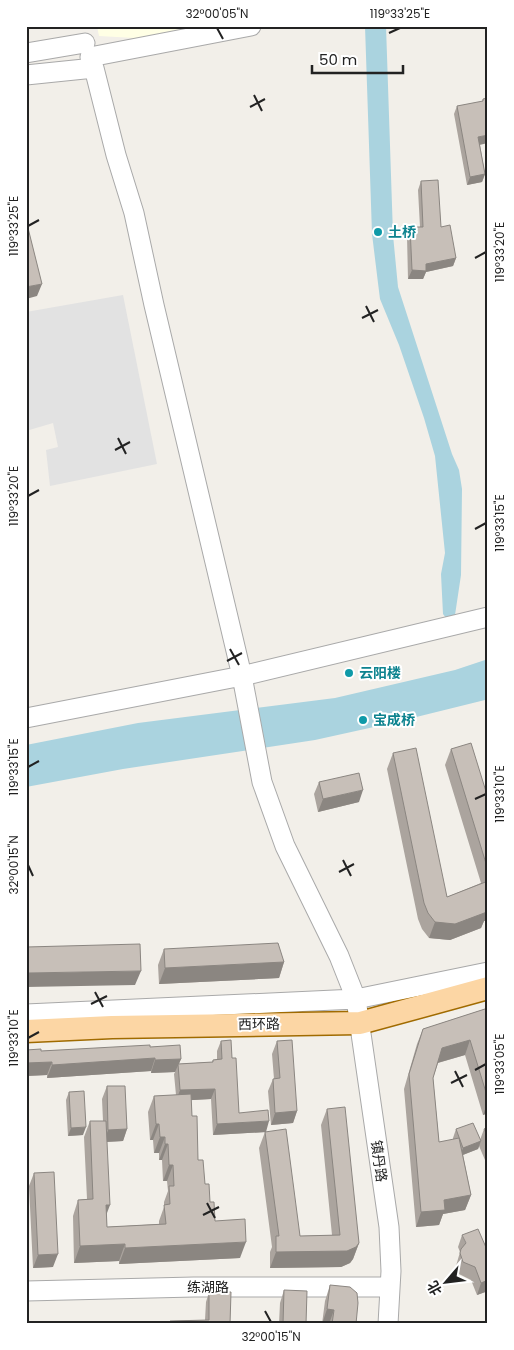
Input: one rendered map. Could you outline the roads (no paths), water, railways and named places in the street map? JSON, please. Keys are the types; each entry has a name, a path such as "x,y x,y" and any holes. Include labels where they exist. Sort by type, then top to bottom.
{"main road":[{"name":"西环路","path":"26,1031 121,1027 360,1023 488,988"}],"street":[{"path":"26,53 87,49 251,26"},
{"path":"26,75 87,49"},
{"name":"镇丹路","path":"87,49 134,213 156,314 242,676 260,774 284,846 340,956 356,999 389,1227 390,1288 388,1324"},
{"path":"26,718 242,676 488,617"},
{"name":"西环路","path":"26,1014 356,999 488,972"},
{"name":"练湖路","path":"26,1291 194,1287 390,1288"}],"water":[{"path":"365,26 386,26 393,235 398,287 452,454 459,470 462,489 461,575 455,615 446,618 443,614 441,574 445,553 435,456 399,345 380,299 372,234"},
{"path":"488,659 488,699 485,700 315,740 123,769 26,787 26,745 138,723 335,698 455,670"}],"place":[{"name":"土桥","path":"378,232"},
{"name":"云阳楼","path":"349,673"},
{"name":"宝成桥","path":"363,720"}]}
